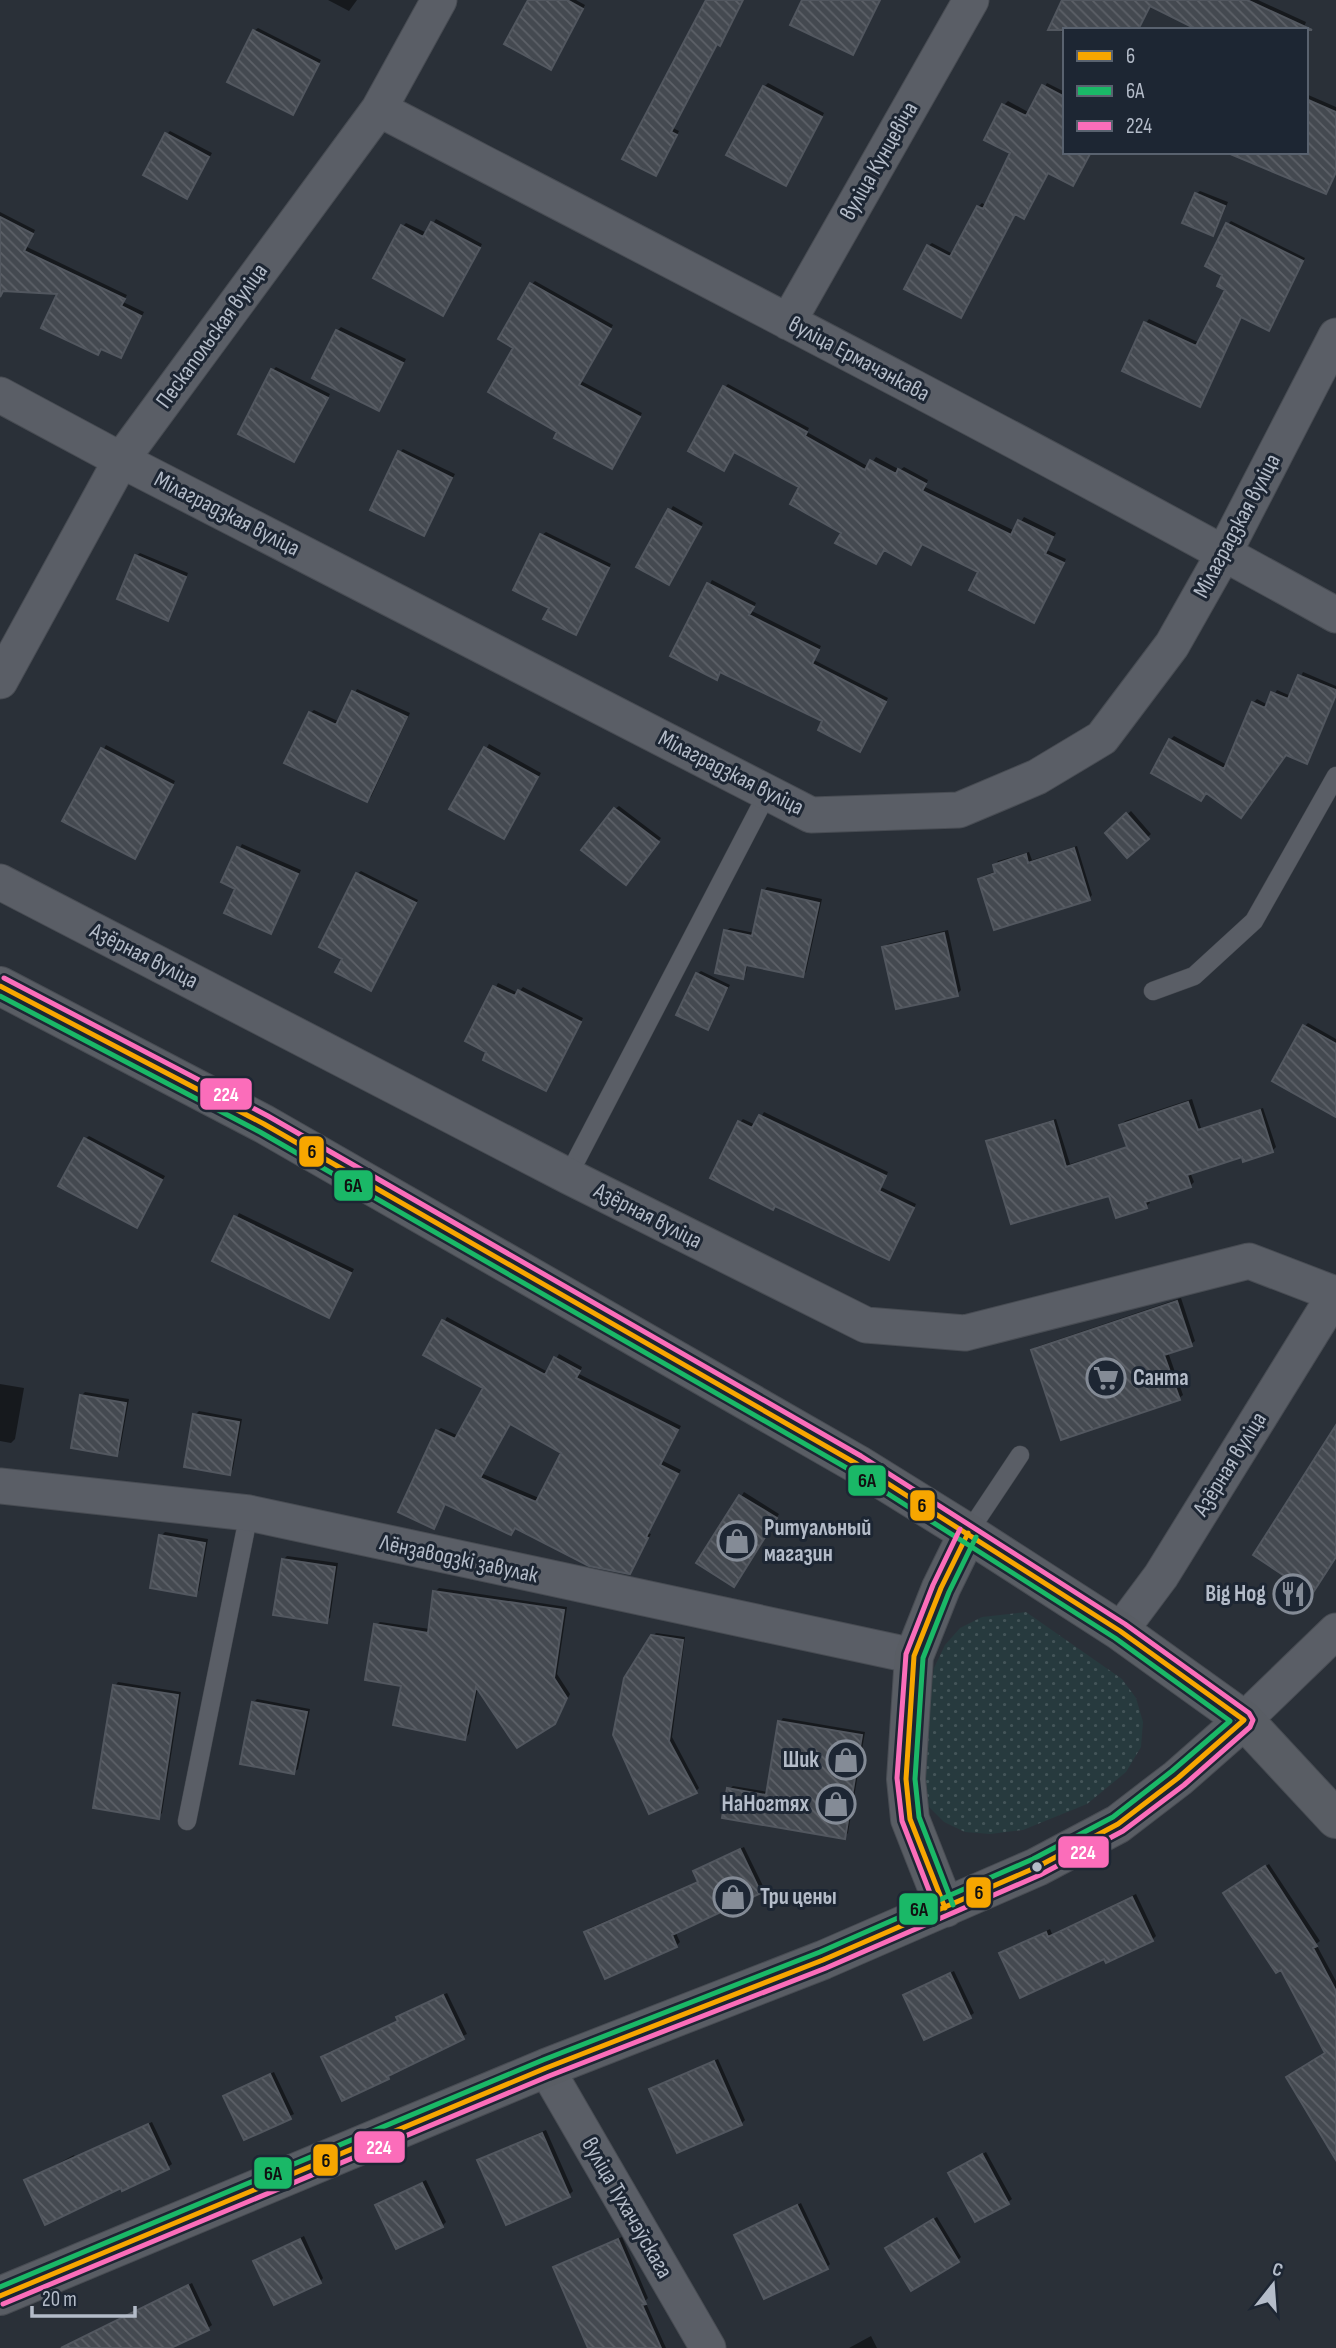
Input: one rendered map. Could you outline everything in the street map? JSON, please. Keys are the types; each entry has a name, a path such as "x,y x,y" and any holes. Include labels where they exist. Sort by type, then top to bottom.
{"street":[{"name":"Пескапольская вуліца","path":"0,681 121,460 379,108 439,0"},
{"name":"вуліца Кунцевіча","path":"788,322 971,0"},
{"name":"вуліца Ермачэнкава","path":"379,108 788,322 1336,615"},
{"name":"Мілаградзкая вуліца","path":"0,395 811,815 959,810 1037,777 1102,738 1172,645 1224,553 1336,336"},
{"name":"Азёрная вуліца","path":"0,882 568,1176 866,1325 965,1333 1249,1261 1336,1294 1161,1576 1120,1631"},
{"path":"0,986 264,1124 822,1444 968,1533 1120,1631 1244,1720 1336,1819"},
{"name":"Лёнзаводзкі завулак","path":"0,1486 249,1513 914,1656"},
{"path":"945,1909 910,1819 906,1779 914,1656 941,1588 968,1533"},
{"path":"0,2296 546,2068 823,1960 1037,1867 1118,1824 1178,1778 1244,1720 1336,1631"},
{"name":"вуліца Тухачэўскага","path":"546,2068 708,2348"}],"lane":[{"path":"1153,991 1194,976 1254,921 1336,776"},
{"path":"568,1176 768,792"},
{"path":"968,1533 1020,1455"},
{"path":"187,1821 249,1513"}],"green space":[{"path":"1026,1612 1122,1679 1136,1698 1143,1722 1141,1747 1126,1772 1087,1804 1023,1830 990,1834 965,1832 944,1822 928,1806 918,1769 934,1668 945,1645 960,1628 982,1617"}],"building":[{"path":"528,0 567,0 583,9 551,70 504,44"},
{"path":"706,0 743,0 671,132 677,135 656,176 622,159"},
{"path":"802,0 880,0 853,55 790,25"},
{"path":"1062,0 1247,0 1308,28 1194,28 1150,6 1139,28 1048,30"},
{"path":"253,30 319,64 293,115 227,82"},
{"path":"1042,85 1063,96 1063,154 1090,154 1073,186 1048,173 1024,219 1015,214 961,318 904,289 927,245 950,257 977,206 983,209 1010,153 984,140 1002,104 1026,116"},
{"path":"763,86 822,117 786,186 726,155"},
{"path":"1308,100 1336,112 1336,172 1326,194 1230,154 1308,154"},
{"path":"165,133 209,157 187,199 143,175"},
{"path":"1195,193 1225,206 1213,236 1182,223"},
{"path":"0,217 33,234 24,251 125,299 121,306 141,316 121,358 101,349 98,355 41,328 57,294 3,291 0,297"},
{"path":"431,222 480,248 443,316 373,278 401,225 423,237"},
{"path":"1226,223 1303,261 1269,331 1241,317 1200,407 1122,371 1144,322 1196,346 1225,290 1217,286 1222,275 1205,266"},
{"path":"530,283 611,329 579,385 640,417 612,469 554,438 557,432 488,392 513,348 498,339"},
{"path":"336,330 403,363 379,411 312,378"},
{"path":"271,369 328,398 294,462 238,434"},
{"path":"723,386 807,432 805,436 865,470 870,460 896,474 898,469 926,484 922,491 1011,535 1018,520 1053,537 1045,554 1064,563 1034,623 969,590 978,572 922,544 911,565 884,550 876,564 835,543 841,533 790,504 799,487 734,452 724,471 688,451"},
{"path":"398,451 452,478 424,536 370,510"},
{"path":"668,509 701,527 669,585 636,567"},
{"path":"540,534 609,568 576,635 543,619 549,608 513,590"},
{"path":"135,555 186,577 168,621 117,599"},
{"path":"707,583 754,607 749,615 819,650 812,664 886,702 860,752 818,730 822,721 720,672 717,680 670,656"},
{"path":"1298,675 1336,690 1336,695 1307,764 1286,755 1241,818 1206,793 1201,801 1151,773 1169,739 1224,769 1252,702 1265,708 1271,692 1288,699"},
{"path":"352,691 407,717 367,802 284,763 309,712 336,725"},
{"path":"484,747 538,777 504,839 449,809"},
{"path":"101,748 173,785 135,859 62,821"},
{"path":"614,808 659,842 626,885 581,850"},
{"path":"1126,813 1149,839 1127,858 1105,833"},
{"path":"237,847 298,874 271,934 224,913 235,889 221,882"},
{"path":"1074,848 1090,900 994,930 978,879 995,873 993,865 1026,854 1028,863"},
{"path":"356,873 416,903 371,991 335,972 342,959 319,947"},
{"path":"762,890 819,903 803,977 746,965 743,979 715,973 724,930 752,936"},
{"path":"944,933 958,996 896,1009 882,947"},
{"path":"696,973 727,988 708,1030 676,1015"},
{"path":"493,986 515,996 518,990 581,1022 546,1091 483,1060 486,1052 465,1041"},
{"path":"1303,1025 1336,1044 1336,1117 1272,1081"},
{"path":"1188,1102 1198,1130 1260,1110 1273,1152 1243,1162 1242,1157 1187,1175 1191,1187 1145,1202 1147,1208 1116,1218 1109,1196 1011,1224 986,1141 1053,1121 1066,1167 1127,1147 1119,1125"},
{"path":"759,1115 886,1176 879,1191 914,1208 889,1260 775,1206 773,1210 710,1178 738,1121 752,1128"},
{"path":"84,1138 162,1180 137,1228 58,1186"},
{"path":"234,1216 351,1273 329,1318 212,1261"},
{"name":"Санта","path":"1177,1301 1192,1346 1164,1355 1180,1400 1061,1440 1031,1350"},
{"path":"442,1320 545,1375 554,1357 580,1371 576,1378 678,1430 660,1465 678,1474 630,1574 589,1566 515,1528 511,1535 445,1504 434,1529 398,1512 436,1430 455,1439 483,1388 423,1355","holes":["510,1424 561,1453 536,1502 480,1478"]},
{"path":"80,1395 126,1403 117,1456 71,1448"},
{"path":"193,1414 239,1422 230,1475 184,1467"},
{"path":"1336,1425 1336,1557 1312,1594 1253,1555"},
{"name":"Ритуальный магазин","path":"739,1495 777,1518 734,1587 696,1563"},
{"path":"159,1535 205,1543 196,1596 150,1588"},
{"path":"282,1559 335,1567 327,1623 273,1615"},
{"path":"433,1591 564,1610 554,1678 567,1698 555,1724 517,1748 476,1687 465,1740 393,1725 401,1686 365,1680 374,1624 428,1633"},
{"path":"651,1635 683,1640 669,1741 697,1793 649,1814 613,1735 624,1678"},
{"path":"113,1685 178,1695 159,1819 93,1808"},
{"path":"252,1702 307,1712 294,1774 240,1764"},
{"path":"778,1721 862,1735 845,1839 722,1818 727,1788 766,1795"},
{"path":"740,1849 761,1893 672,1935 677,1947 605,1979 584,1932 698,1882 693,1871"},
{"path":"1265,1866 1317,1946 1313,1948 1336,1991 1336,2160 1286,2077 1325,2053 1281,1970 1276,1973 1223,1893"},
{"path":"1132,1897 1153,1941 1106,1963 1104,1959 1020,1998 999,1953 1046,1932 1048,1937"},
{"path":"950,1973 971,2018 924,2040 903,1995"},
{"path":"443,1995 464,2039 342,2101 321,2057 398,2021 396,2017"},
{"path":"714,2061 742,2125 677,2153 649,2089"},
{"path":"270,2074 291,2119 244,2140 223,2096"},
{"path":"148,2124 169,2169 122,2191 121,2188 45,2225 24,2180"},
{"path":"542,2133 570,2197 506,2225 477,2160"},
{"path":"982,2154 1009,2204 975,2222 948,2173"},
{"path":"422,2183 443,2227 396,2249 375,2205"},
{"path":"797,2205 828,2269 764,2299 734,2235"},
{"path":"933,2219 959,2262 911,2291 885,2248"},
{"path":"300,2239 321,2283 274,2305 253,2261"},
{"path":"618,2239 646,2304 642,2305 661,2348 588,2348 553,2267"},
{"path":"188,2285 209,2330 171,2348 61,2348"}],"transit line":[{"name":"224","path":"3,2304 549,2076 826,1968 1040,1875 1123,1831 1184,1785 1250,1727 1253,1720 1249,1713 1125,1624 861,1456 268,1116 4,978"},
{"name":"6","path":"0,986 264,1124 857,1464 1120,1631 1244,1720 1178,1778 1118,1824 1037,1867 823,1960 546,2068 0,2296"},
{"name":"6А","path":"0,996 260,1132 852,1471 1115,1638 1230,1721 1113,1817 1033,1859 820,1952 543,2060 0,2287"},
{"name":"224","path":"937,1911 902,1821 897,1778 906,1654 933,1585 960,1529"},
{"name":"6","path":"945,1908 910,1819 906,1779 914,1656 941,1588 968,1533"},
{"name":"6А","path":"953,1905 919,1817 915,1779 923,1658 949,1592 976,1537"}],"place":[{"name":"Санта","path":"1106,1378"},
{"name":"Ритуальный магазин","path":"737,1541"},
{"name":"Big Hog","path":"1293,1594"},
{"name":"Шик","path":"846,1760"},
{"name":"НаНогтях","path":"836,1804"},
{"name":"Три цены","path":"733,1897"}]}
